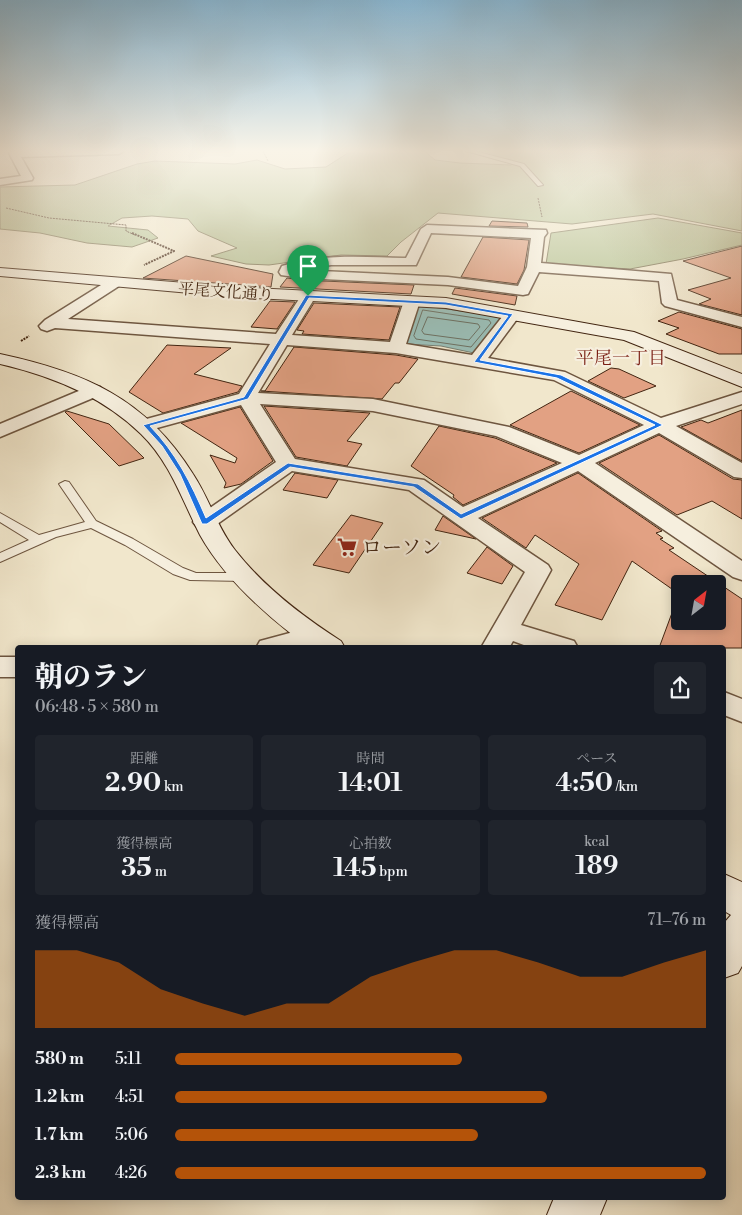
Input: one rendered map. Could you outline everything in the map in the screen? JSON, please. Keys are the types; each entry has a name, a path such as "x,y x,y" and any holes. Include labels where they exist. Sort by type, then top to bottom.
{"street":[{"path":"428,229 540,234 534,267 523,291 448,281 286,272 287,269 295,266 314,262 411,262 428,229"},
{"path":"534,267 666,277 670,303 742,322"},
{"name":"平尾文化通り","path":"2,274 308,296 446,303 628,336 742,381"},
{"path":"114,283 47,326 396,348 559,376 660,425 742,472"},
{"path":"246,398 308,296"},
{"path":"396,348 412,302"},
{"path":"476,361 512,315"},
{"path":"0,359 45,371 93,391 125,408 146,425 165,445 183,474 204,522 244,577 274,605 322,642"},
{"path":"0,431 93,391"},
{"path":"246,398 288,464"},
{"path":"146,425 246,398 373,405 502,431 581,463 742,572"},
{"path":"461,517 660,425 742,398"},
{"path":"204,522 288,464 416,485 539,570 500,638 545,645"},
{"path":"296,645 322,642"},
{"path":"0,668 15,667"},
{"path":"726,704 742,711"},
{"path":"726,891 742,902"},
{"path":"726,956 742,929"}],"lane":[{"path":"66,484 92,524 129,542 178,571 195,577 244,577"},
{"path":"0,517 38,540"},
{"path":"0,558 52,534 92,524"}],"path":[{"path":"6,208 49,218 126,225 126,231 174,251 138,268"},
{"path":"540,208 542,217"}],"green space":[{"path":"0,208 742,208 742,231 653,214 572,224 438,213 401,242 387,256 341,255 269,265 246,264 211,256 237,248 198,231 188,219 152,216 122,218 108,226 148,230 158,238 132,247 87,243 40,233 0,229"},
{"path":"658,218 742,233 742,245 630,269 546,264 551,233"}],"water":[{"path":"418,305 503,317 474,353 441,346 406,344"}],"building":[{"path":"492,221 527,223 528,227 489,226"},
{"path":"483,237 529,240 524,270 517,284 461,277"},
{"path":"742,246 742,315 699,304 711,299 688,290 731,278 683,261"},
{"path":"186,256 273,274 271,287 143,278"},
{"path":"287,278 414,285 411,294 280,287"},
{"path":"455,288 517,296 515,305 452,294"},
{"path":"270,301 295,302 277,329 251,327"},
{"path":"314,303 400,307 389,340 302,334 304,331 297,330"},
{"path":"679,312 742,329 742,354 719,354 666,334 679,328 658,321"},
{"path":"167,345 231,348 194,374 242,386 238,392 163,413 129,392"},
{"path":"294,347 396,355 418,359 399,383 395,383 382,399 261,391 265,391"},
{"path":"611,368 619,369 656,386 624,398 588,381"},
{"path":"571,391 640,425 579,453 510,425"},
{"path":"264,406 370,413 347,441 362,444 347,466 296,457"},
{"path":"240,407 273,461 241,484 224,488 226,483 210,455 235,463 237,458 181,423"},
{"path":"742,410 742,461 681,427 701,420 708,423"},
{"path":"65,412 109,424 144,458 119,466"},
{"path":"439,426 495,438 557,463 463,505 453,497 454,495 411,466"},
{"path":"659,435 733,479 742,480 742,519 712,501 677,515 599,463"},
{"path":"295,473 338,480 327,498 283,490"},
{"path":"578,473 662,531 656,533 663,538 660,539 674,548 669,550 706,575 671,575 671,588 632,561 602,620 555,605 579,564 535,535 526,548 482,518"},
{"name":"ローソン","path":"351,515 383,523 349,573 313,565"},
{"path":"443,516 476,539 435,530"},
{"path":"487,547 513,566 502,584 467,573"},
{"path":"726,588 742,599 742,648 726,648 726,645 660,645 671,616 671,630 726,630"}],"place":[{"name":"ローソン","path":"347,547"}],"district":[{"name":"平尾一丁目","path":"621,358"}],"route":[{"path":"308,296 446,303 512,315 476,361 559,376 660,425 461,517 416,485 288,464 204,522 183,474 165,445 146,425 246,398 308,296"}]}
